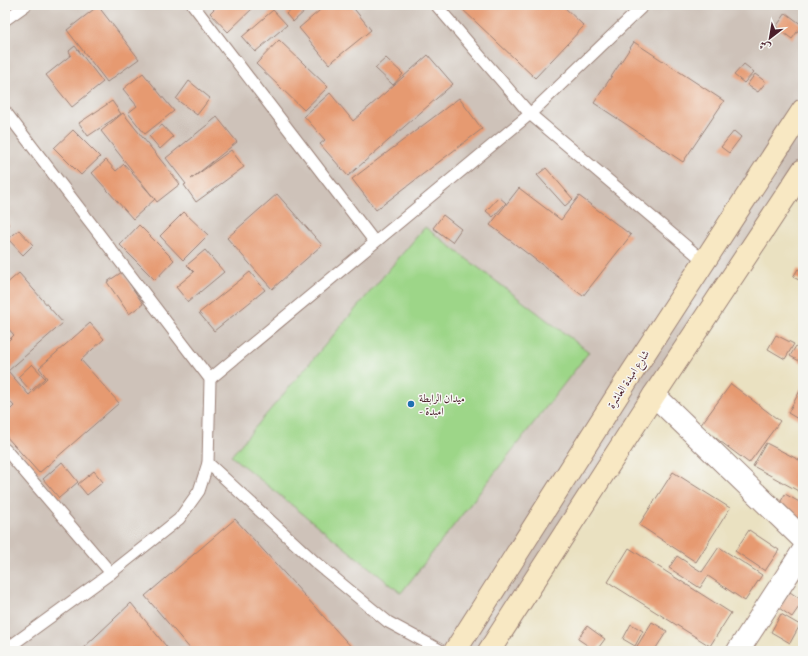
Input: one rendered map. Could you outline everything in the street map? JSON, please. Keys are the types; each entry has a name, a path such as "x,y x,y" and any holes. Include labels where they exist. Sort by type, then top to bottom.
{"main road":[{"name":"شارع امبدة العاشرة","path":"455,651 631,374 803,110"},
{"path":"490,651 654,395 803,170"}],"street":[{"path":"654,395 803,539"},
{"path":"738,651 803,551"}],"lane":[{"path":"5,20 26,5"},
{"path":"193,5 374,241"},
{"path":"436,5 530,114 705,262"},
{"path":"210,379 374,241 530,114 644,5"},
{"path":"5,111 210,379 208,463 199,491 179,519 111,573 5,650"},
{"path":"5,449 111,573"},
{"path":"208,463 315,562 388,622 442,651"}],"shaded area":[{"path":"5,5 803,5 803,157 487,651 5,651"}],"green space":[{"name":"ميدان الرابطة - امبدة","path":"425,227 589,352 401,593 231,456"}],"building":[{"path":"218,5 256,5 228,32 210,13"},
{"path":"296,5 302,5 306,10 293,22 286,14"},
{"path":"326,5 351,5 371,30 329,64 299,28"},
{"path":"562,5 584,26 535,78 459,6"},
{"path":"98,6 139,59 107,82 67,30"},
{"path":"273,10 287,25 255,52 242,37"},
{"path":"786,13 802,25 792,39 776,27"},
{"path":"279,40 328,87 304,110 256,64"},
{"path":"634,42 724,101 683,162 594,103"},
{"path":"75,46 103,82 72,107 46,75 71,55 69,51"},
{"path":"428,55 453,84 348,176 320,144 325,140 304,116 330,93 353,121"},
{"path":"386,58 403,74 393,85 375,68"},
{"path":"744,64 754,72 744,83 734,75"},
{"path":"143,73 174,111 145,134 128,113 137,106 123,89"},
{"path":"755,74 766,82 758,92 747,85"},
{"path":"189,81 210,98 197,115 176,99"},
{"path":"459,98 482,129 376,210 352,179"},
{"path":"112,101 121,114 88,136 79,123"},
{"path":"123,113 180,184 157,202 101,131"},
{"path":"217,117 237,142 191,179 231,150 244,167 196,202 184,185 186,184 166,158"},
{"path":"162,125 173,137 160,149 149,136"},
{"path":"73,130 100,157 81,175 54,148"},
{"path":"734,131 741,137 729,153 721,147"},
{"path":"106,160 116,171 124,164 155,199 133,219 92,173"},
{"path":"546,168 573,199 565,206 537,175"},
{"path":"519,188 561,220 579,196 631,235 583,296 490,225"},
{"path":"277,194 322,245 272,289 227,238"},
{"path":"499,197 506,203 493,217 486,211"},
{"path":"184,212 208,235 183,260 160,236"},
{"path":"443,215 461,229 452,242 433,228"},
{"path":"5,220 9,225 5,229"},
{"path":"139,225 174,260 155,280 120,245"},
{"path":"19,230 33,245 23,255 8,239"},
{"path":"205,250 224,272 188,302 176,287 194,272 187,265"},
{"path":"798,269 803,272 803,282 793,277"},
{"path":"122,272 143,304 129,314 107,282"},
{"path":"250,272 265,290 214,331 199,313"},
{"path":"19,273 63,323 8,371 29,395 47,378 39,368 90,323 104,339 81,360 119,403 39,473 5,435 5,415 14,406 5,396 5,344 14,335 5,325 5,285"},
{"path":"776,335 794,344 785,359 768,349"},
{"path":"796,346 803,350 803,363 790,356"},
{"path":"32,364 45,378 31,391 18,377"},
{"path":"731,384 780,421 749,463 700,426"},
{"path":"803,385 803,422 788,413"},
{"path":"766,443 803,462 802,493 753,466"},
{"path":"62,462 78,482 59,498 43,479"},
{"path":"94,471 103,482 87,495 78,484"},
{"path":"673,472 730,508 696,562 639,525"},
{"path":"785,494 803,504 803,525 775,512"},
{"path":"235,519 355,651 192,651 145,596"},
{"path":"749,530 779,550 765,571 735,551"},
{"path":"719,547 762,575 745,601 708,576 700,588 669,568 677,556 702,572"},
{"path":"629,548 731,613 710,646 608,582"},
{"path":"790,592 803,601 792,617 779,608"},
{"path":"131,603 170,651 80,651"},
{"path":"781,614 800,625 790,643 771,632"},
{"path":"652,622 667,631 654,651 634,651"},
{"path":"631,624 643,631 635,646 623,639"},
{"path":"587,626 605,639 596,651 578,639"},
{"path":"557,647 563,651 554,651"}],"place":[{"name":"ميدان الرابطة - امبدة","path":"411,404"}]}
